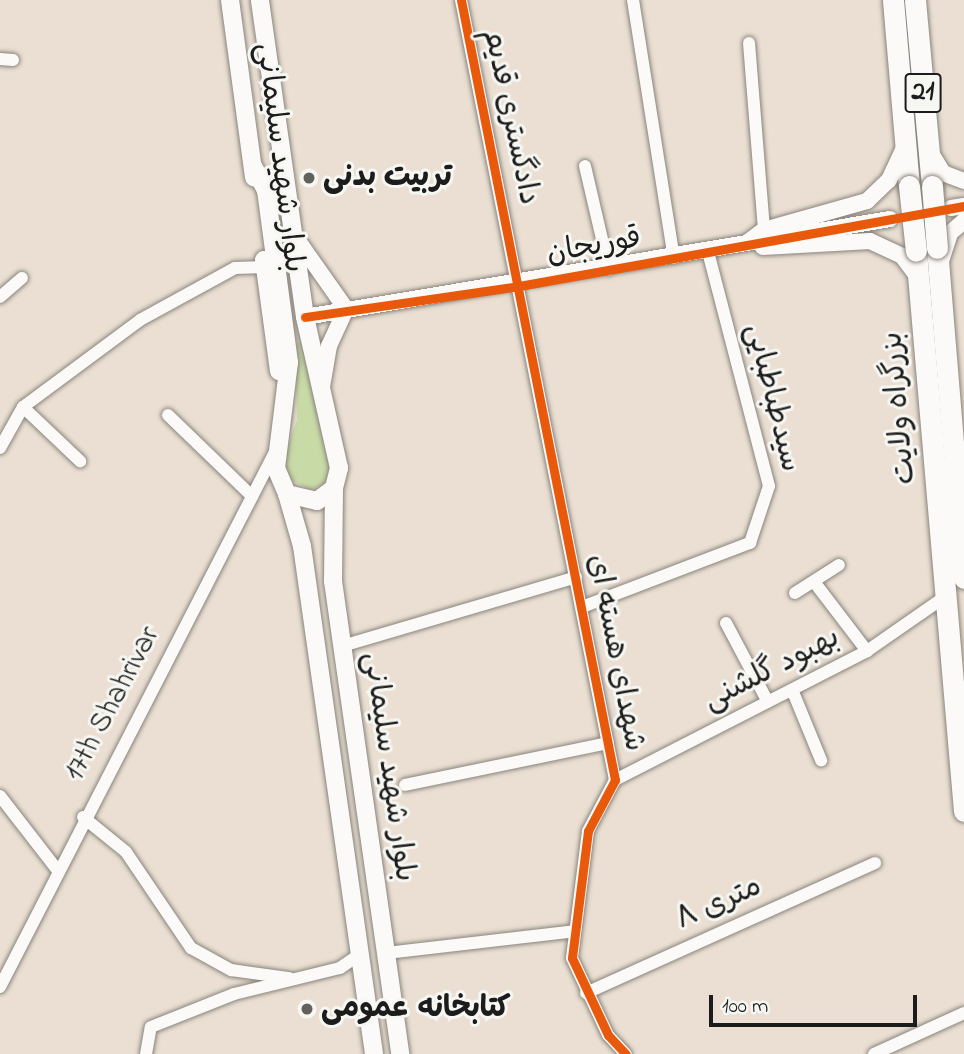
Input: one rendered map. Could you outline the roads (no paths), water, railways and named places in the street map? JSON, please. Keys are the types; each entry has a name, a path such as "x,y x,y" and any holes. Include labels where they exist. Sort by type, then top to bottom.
{"highway":[{"name":"بزرگراه ولایت","path":"893,0 909,186 926,250 946,596 964,811"},
{"name":"بزرگراه ولایت","path":"915,0 932,186 926,250"},
{"name":"بزرگراه ولایت","path":"928,274 964,578"}],"main road":[{"name":"بلوار شهید سلیمانی","path":"230,0 283,407 276,468 287,494 302,546 374,1054"},
{"name":"بلوار شهید سلیمانی","path":"260,0 305,317 339,468 334,488 333,581 400,1054"},
{"path":"253,166 266,190 285,318 289,382 283,407"},
{"path":"285,318 305,317"},
{"path":"287,494 317,501 334,488"}],"street":[{"name":"دادگستری قدیم","path":"461,0 519,286"},
{"path":"634,0 674,258"},
{"path":"749,43 764,230"},
{"path":"743,245 764,230 867,201 889,180 906,144"},
{"path":"928,144 943,173 964,181"},
{"path":"585,166 609,269"},
{"name":"قوریجان","path":"305,317 519,286 890,219"},
{"path":"743,245 783,249 870,242 902,256 928,274 950,233 964,221"},
{"path":"294,235 346,309 330,346 322,389"},
{"name":"سیدطباطبایی","path":"582,607 750,543 769,486 708,251"},
{"path":"0,448 23,407 140,320 235,268 265,267"},
{"path":"0,297 22,278"},
{"name":"شهدای هسته ای","path":"519,286 615,780 588,831 572,958 586,993 626,1054"},
{"path":"23,407 80,461"},
{"path":"168,415 252,496"},
{"name":"17th Shahrivar","path":"0,987 59,872 83,817 278,447"},
{"path":"795,593 815,583 839,565"},
{"path":"342,646 576,577"},
{"path":"815,583 867,651"},
{"name":"بهبود گلشنی","path":"615,780 768,702 793,692 867,651 946,596"},
{"path":"726,623 768,702"},
{"path":"793,692 821,760"},
{"path":"405,785 608,743"},
{"path":"0,796 59,872"},
{"path":"83,817 126,852 191,948 230,970 289,978"},
{"name":"۸ متری","path":"586,993 875,863"},
{"path":"386,953 575,930"},
{"path":"146,1054 152,1027 234,994 289,978 340,968 360,954"},
{"path":"874,1054 964,1013"}],"place":[{"name":"تربیت بدنی","path":"309,178"},
{"name":"کتابخانه عمومی","path":"307,1009"}]}
